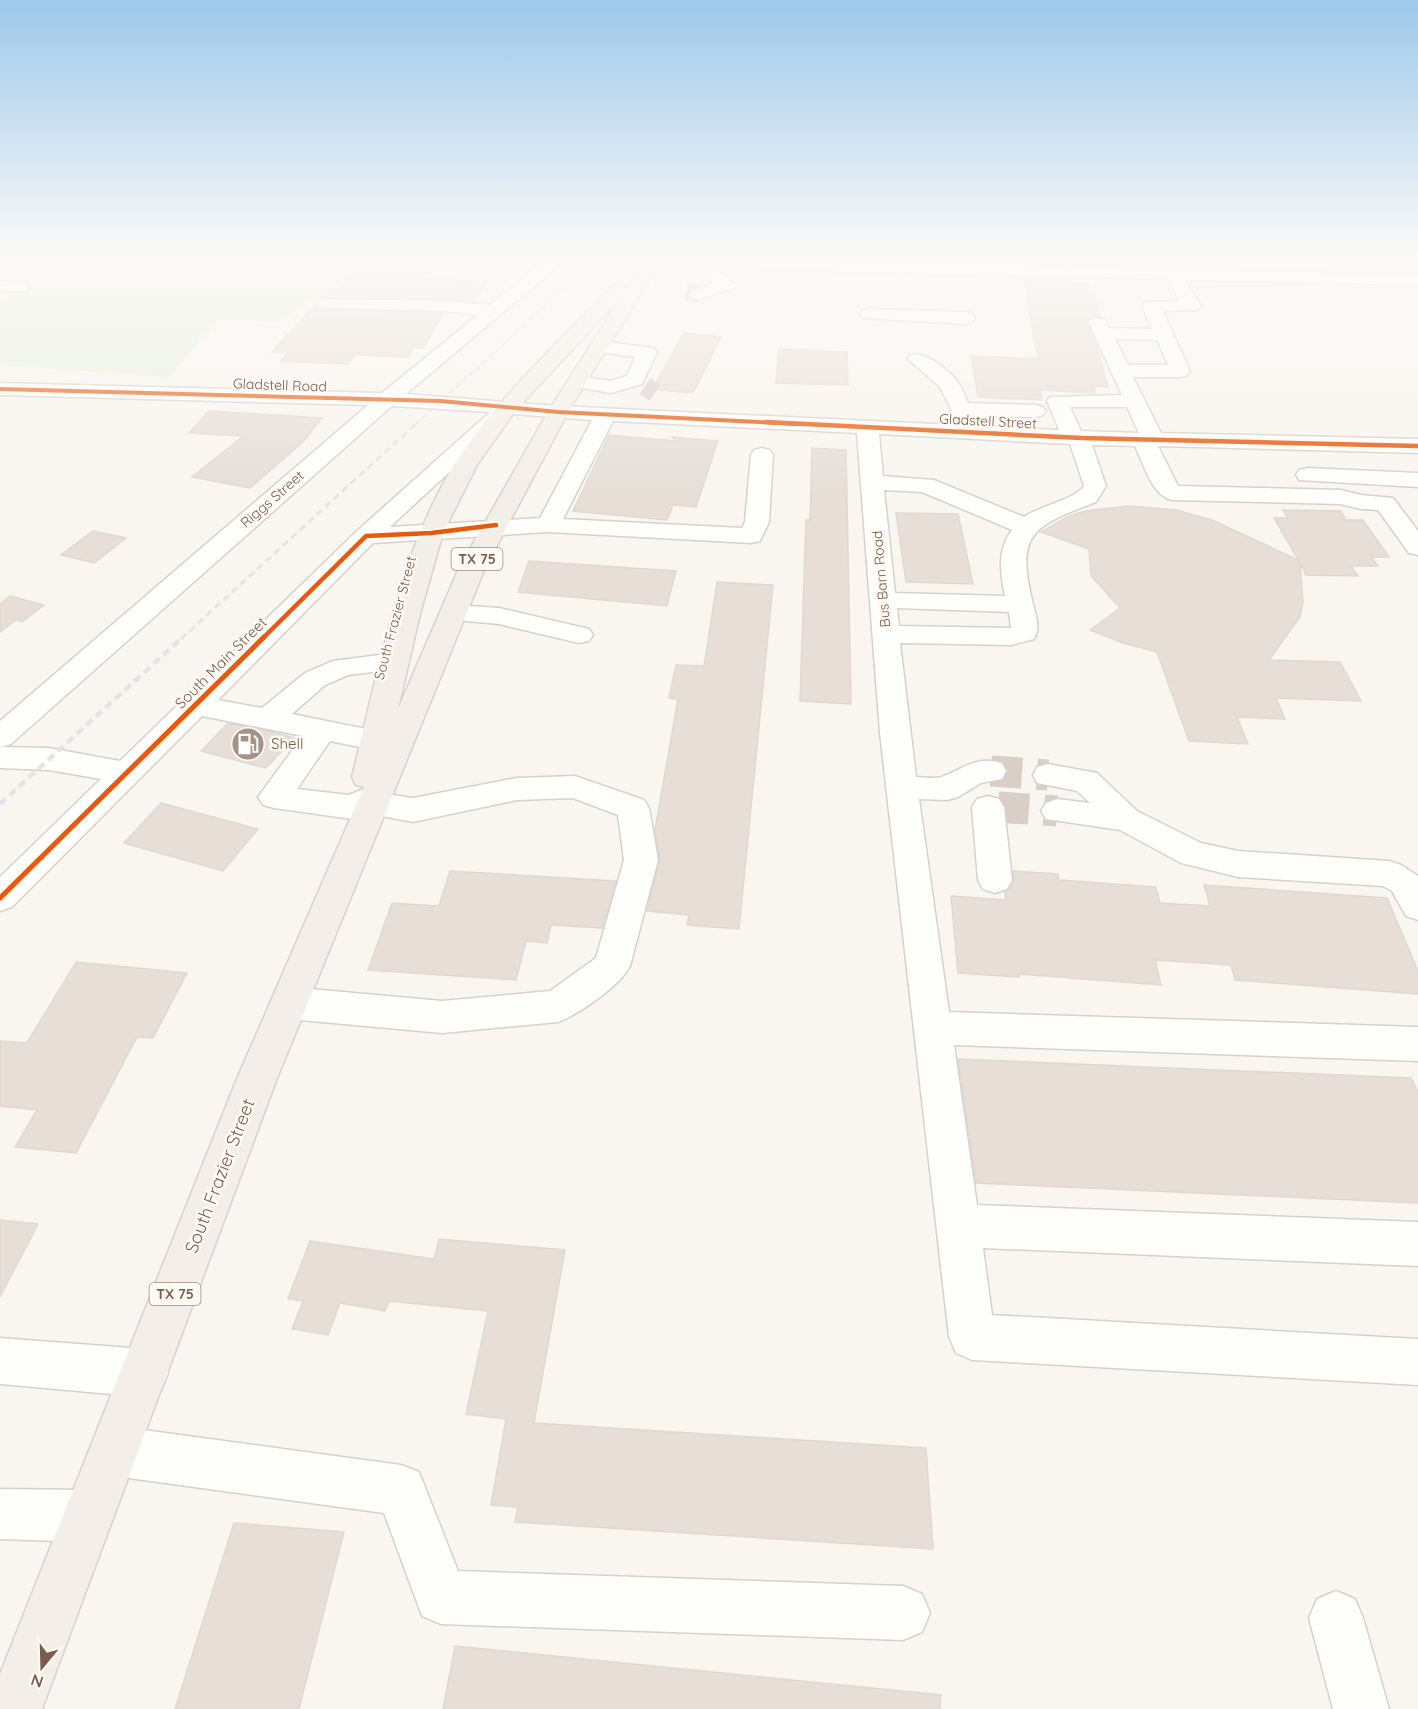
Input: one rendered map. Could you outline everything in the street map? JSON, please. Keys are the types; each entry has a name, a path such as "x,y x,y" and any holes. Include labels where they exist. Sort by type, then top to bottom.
{"main road":[{"name":"South Frazier Street","path":"364,804 375,740 431,533 466,464 508,407 574,335"},
{"name":"South Frazier Street","path":"14,1709 256,1081 340,880 364,804 472,568 558,412 599,347 616,335"}],"street":[{"name":"Riggs Street","path":"0,737 386,400 465,335"},
{"path":"1103,335 1134,401 1158,471 1168,490 1180,494 1418,480"},
{"path":"1120,371 1180,371 1164,335"},
{"path":"577,382 639,393 646,352 599,347"},
{"path":"918,359 949,384 961,409 966,432"},
{"name":"Gladstell Road","path":"0,389 386,400 558,412"},
{"name":"Gladstell Street","path":"558,412 606,414 639,393 867,426 1076,438 1418,446"},
{"path":"886,634 1020,636 1025,629 1011,555 1014,542 1026,527 1046,513 1088,497 1095,486 1076,438 1057,401 1134,401"},
{"name":"South Main Street","path":"0,898 366,536 508,407"},
{"path":"961,409 1036,411"},
{"path":"548,525 606,414"},
{"name":"Bus Barn Road","path":"867,426 895,733 972,1337 1418,1362"},
{"path":"1312,443 1336,486 1354,501 1418,504"},
{"path":"366,536 431,533 496,525 548,525 751,536 757,522 762,455"},
{"path":"872,482 926,485 1026,527"},
{"path":"1385,503 1418,548"},
{"path":"883,600 1019,604"},
{"path":"453,613 500,616 579,635"},
{"path":"268,719 315,679 343,667 395,662"},
{"path":"196,705 375,740"},
{"path":"289,1003 442,1017 558,1006 612,966 641,860 633,808 575,787 517,789 413,810 274,797 323,730"},
{"path":"0,757 49,759 127,773"},
{"path":"947,789 974,773 991,771"},
{"path":"1048,775 1086,780 1126,819 1193,854 1238,864 1389,874 1404,882 1418,906"},
{"path":"902,787 947,789 993,807 995,880"},
{"path":"1057,811 1126,819"},
{"path":"932,1028 1418,1044"},
{"path":"958,1226 1418,1244"},
{"path":"0,1361 144,1373"},
{"path":"114,1450 401,1490 441,1597 903,1613"},
{"path":"1,1517 88,1516"},
{"path":"1336,1618 1361,1709"}],"green space":[{"path":"0,335 205,335 169,377 0,365"}],"building":[{"path":"288,335 431,335 423,348 413,348 408,357 355,355 348,364 281,361 288,352 272,352"},
{"path":"683,335 721,337 693,393 652,389"},
{"path":"1034,335 1092,335 1108,387 1094,386 1095,393 1040,390 1042,400 978,397 971,356 1038,359"},
{"path":"779,349 847,352 848,385 776,383"},
{"path":"209,411 322,418 304,441 250,488 192,477 243,436 189,433"},
{"path":"609,435 677,441 672,437 718,441 696,507 673,505 667,520 573,511"},
{"path":"812,448 846,450 851,704 800,701 806,520 810,520"},
{"path":"1128,506 1176,510 1212,520 1298,560 1274,518 1288,518 1283,510 1341,511 1346,520 1363,520 1389,557 1371,557 1378,566 1351,566 1358,576 1306,575 1300,563 1303,602 1300,617 1269,660 1340,662 1361,701 1276,698 1285,719 1237,717 1248,744 1189,741 1157,652 1123,643 1090,630 1120,608 1091,576 1089,549 1041,532 1067,517 1085,511"},
{"path":"896,513 958,514 973,584 906,582"},
{"path":"93,531 126,538 94,563 61,555"},
{"path":"529,561 676,571 667,606 518,592"},
{"path":"717,582 773,585 739,929 687,925 689,915 647,911 660,861 655,830 678,699 669,698 676,665 704,666"},
{"path":"10,596 44,605 22,622 16,620 0,632 0,604"},
{"name":"Shell","path":"228,723 294,738 266,768 201,751"},
{"path":"161,803 258,829 223,871 124,843"},
{"path":"450,871 616,881 602,928 551,925 547,943 526,941 516,980 368,970 392,903 439,906"},
{"path":"1013,871 1058,874 1059,880 1156,887 1160,903 1210,906 1204,885 1387,898 1418,971 1418,994 1235,980 1231,965 1155,960 1161,985 1019,974 1019,977 958,973 951,896 1006,900 1005,892 1009,890 1014,881"},
{"path":"76,962 187,973 153,1038 137,1037 76,1153 15,1147 37,1110 0,1106 0,1041 27,1043"},
{"path":"958,1059 1411,1078 1418,1092 1418,1203 976,1183"},
{"path":"0,1220 38,1224 0,1297"},
{"path":"439,1239 565,1250 534,1423 926,1448 933,1549 515,1522 518,1507 491,1505 506,1419 466,1414 488,1311 389,1301 385,1311 340,1303 328,1335 292,1329 303,1301 288,1299 310,1241 434,1259"},
{"path":"234,1523 344,1532 299,1709 175,1709"},
{"path":"455,1646 941,1695 940,1709 443,1709"}],"tunnel":[{"path":"645,386 655,393"},
{"path":"991,771 1048,775"},
{"path":"998,807 1057,811"}],"railway":[{"path":"416,424 514,335"},
{"path":"181,639 418,422"},
{"path":"0,804 183,637"}],"cycle path":[{"path":"0,389 441,401 558,412 1082,438 1418,446"},
{"path":"0,898 366,536 431,533 496,525"}],"place":[{"name":"Shell","path":"248,744"}]}
